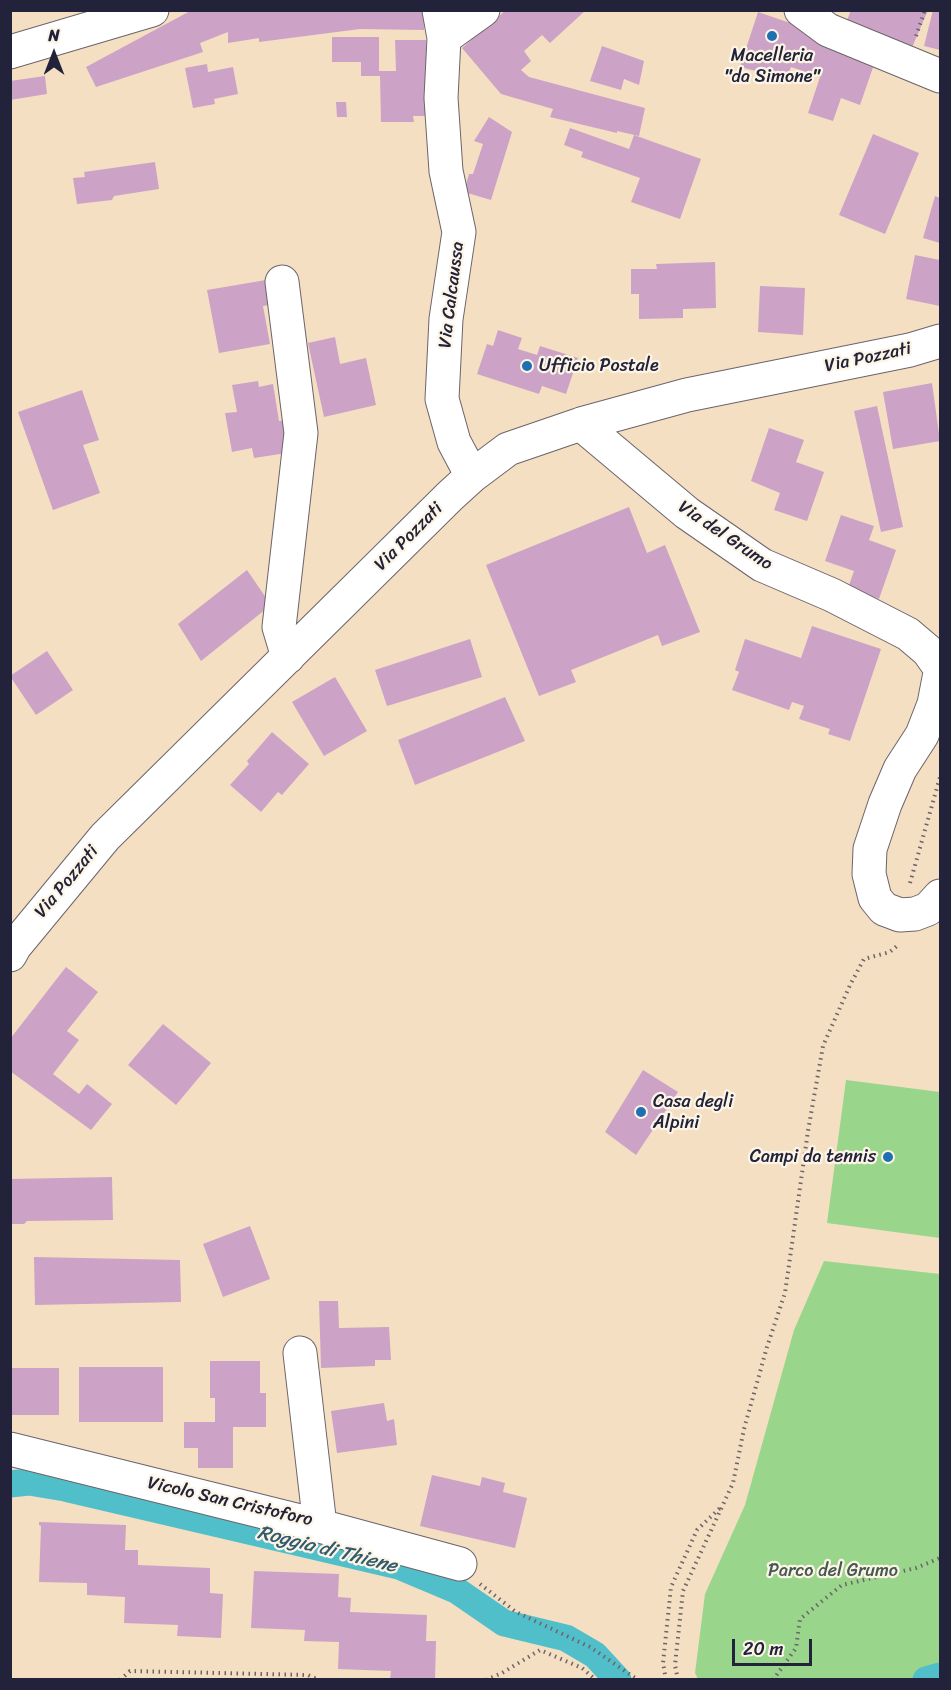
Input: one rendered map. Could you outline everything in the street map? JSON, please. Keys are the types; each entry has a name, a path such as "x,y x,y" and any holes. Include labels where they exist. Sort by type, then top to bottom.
{"street":[{"path":"10,52 152,10"},
{"path":"441,24 483,10"},
{"path":"801,10 828,30 940,76"},
{"name":"Via Calcaussa","path":"441,24 441,98 446,171 459,232 446,319 442,399 454,442 472,476"},
{"path":"282,282 301,433 279,627 288,657"},
{"name":"Via Pozzati","path":"10,955 105,837 472,476 508,449 581,424 687,395 910,350 940,341"},
{"name":"Via del Grumo","path":"581,424 687,513 762,565 832,595 908,634 928,651 940,668"},
{"path":"940,673 930,714 922,735 900,769 885,804 870,849 869,874 875,898 884,909 900,915 915,914 928,909 940,896"},
{"name":"Vicolo San Cristoforo","path":"10,1449 320,1526 300,1353"},
{"path":"320,1526 460,1564"}],"path":[{"path":"678,1680 675,1665 683,1591 733,1483 744,1429 785,1293 808,1131 823,1046 864,959 890,952 899,944 900,915 940,777"},
{"path":"666,1680 663,1663 671,1587 697,1530 723,1505"},
{"path":"773,1680 796,1648 800,1619 842,1585 916,1568 940,1557"},
{"path":"460,1564 473,1579 516,1612 590,1647 638,1680"},
{"path":"486,1680 540,1650 582,1668 596,1680"},
{"path":"120,1680 130,1671 308,1675 319,1680"}],"green space":[{"name":"Campi da tennis","path":"846,1080 940,1092 940,1238 827,1223"},
{"name":"Parco del Grumo","path":"824,1261 940,1274 940,1669 909,1680 698,1679 695,1673 705,1594 745,1505 794,1330"}],"building":[{"path":"192,10 424,10 424,30 360,29 259,42 259,38 228,43 228,32 200,43 203,52 96,87 86,67"},
{"path":"506,10 586,10 550,43 542,35 524,51 531,61 521,70 529,77 645,108 639,136 550,117 553,109 501,94 462,48"},
{"path":"851,10 928,10 911,50 846,23"},
{"path":"933,10 940,10 940,50 924,46"},
{"path":"758,12 878,53 860,105 841,98 833,121 808,113 820,77 791,67 787,79 740,67"},
{"path":"332,37 379,37 379,71 396,71 395,40 426,40 427,116 413,116 414,122 381,122 380,76 361,76 361,62 332,62"},
{"path":"602,46 644,61 639,85 624,79 621,90 590,81"},
{"path":"207,64 208,72 233,67 238,94 214,99 215,104 193,108 185,68"},
{"path":"45,76 47,94 10,100 10,81"},
{"path":"336,102 346,102 347,117 337,117"},
{"path":"489,117 512,132 491,200 464,192 469,174 473,174 483,144 474,141"},
{"path":"570,128 629,149 634,135 701,159 680,219 631,202 640,178 581,157 583,152 564,145"},
{"path":"873,134 919,153 885,234 839,215"},
{"path":"155,162 159,189 114,196 112,200 77,204 73,178 85,177 84,172"},
{"path":"935,196 940,198 940,243 923,238"},
{"path":"915,255 940,260 940,306 906,299"},
{"path":"715,262 716,308 683,309 683,318 639,319 639,294 631,294 631,269 657,269 656,264"},
{"path":"266,280 270,305 263,306 270,344 219,353 207,290"},
{"path":"760,286 805,288 803,335 758,332"},
{"name":"Ufficio Postale","path":"498,330 522,338 518,349 537,355 540,346 578,358 566,394 542,386 539,394 477,374 487,344 493,346"},
{"path":"335,337 340,364 366,358 376,405 324,417 308,343"},
{"path":"258,381 259,387 273,384 279,421 288,420 293,452 254,458 252,448 232,452 225,413 237,412 232,385"},
{"path":"932,383 940,441 893,449 883,392"},
{"path":"82,390 99,440 83,445 100,493 53,510 18,412"},
{"path":"877,406 903,527 881,532 854,411"},
{"path":"769,428 804,440 796,462 824,472 807,521 774,510 780,493 751,481"},
{"path":"629,507 647,553 665,545 700,632 662,646 658,635 571,670 576,682 539,696 486,565"},
{"path":"841,515 874,526 869,540 896,550 879,599 848,588 854,571 825,561"},
{"path":"247,570 271,605 201,661 178,624"},
{"path":"812,626 881,649 850,741 828,734 830,729 799,719 804,706 792,702 789,710 732,690 739,672 735,670 745,639 801,658"},
{"path":"470,639 482,677 387,706 375,670"},
{"path":"47,651 73,690 36,715 10,676"},
{"path":"335,677 367,731 324,756 292,702"},
{"path":"505,697 525,741 415,785 398,740"},
{"path":"272,732 309,764 282,795 278,792 261,812 230,785 249,764 247,761"},
{"path":"66,967 98,992 67,1031 79,1040 53,1074 79,1094 87,1084 112,1104 91,1130 10,1071 10,1039"},
{"path":"163,1024 211,1063 176,1105 128,1065"},
{"name":"Casa degli Alpini","path":"643,1070 678,1092 636,1155 605,1132"},
{"path":"112,1177 113,1220 27,1221 24,1224 10,1224 10,1179"},
{"path":"250,1226 270,1279 223,1297 203,1244"},
{"path":"34,1257 180,1260 181,1302 35,1305"},
{"path":"319,1301 338,1301 339,1328 389,1327 391,1360 375,1360 375,1366 321,1368"},
{"path":"210,1361 260,1361 260,1393 266,1393 266,1427 233,1427 233,1468 198,1468 198,1448 184,1448 184,1422 215,1422 215,1398 210,1398"},
{"path":"79,1367 163,1367 163,1422 79,1422"},
{"path":"11,1368 59,1368 59,1415 11,1415"},
{"path":"384,1403 387,1421 394,1419 397,1445 337,1453 331,1411"},
{"path":"432,1475 480,1486 482,1477 505,1483 503,1492 527,1498 515,1548 420,1526"},
{"path":"39,1522 126,1525 125,1550 138,1550 138,1565 210,1568 210,1593 223,1594 221,1638 177,1636 178,1625 124,1623 125,1597 87,1595 87,1583 39,1582 41,1526"},
{"path":"254,1571 339,1574 338,1597 351,1598 350,1612 427,1615 426,1641 436,1641 435,1680 390,1680 391,1671 338,1669 339,1642 304,1641 305,1630 251,1628"}],"waterway":[{"name":"Roggia di Thiene","path":"10,1484 29,1482 65,1488 399,1566 456,1590 504,1623 566,1638 595,1655 618,1680"},
{"name":"Roggia di Thiene","path":"926,1680 940,1676"}],"place":[{"name":"Macelleria \"da Simone\"","path":"772,36"},
{"name":"Ufficio Postale","path":"527,366"},
{"name":"Casa degli Alpini","path":"641,1112"},
{"name":"Campi da tennis","path":"888,1157"}]}
